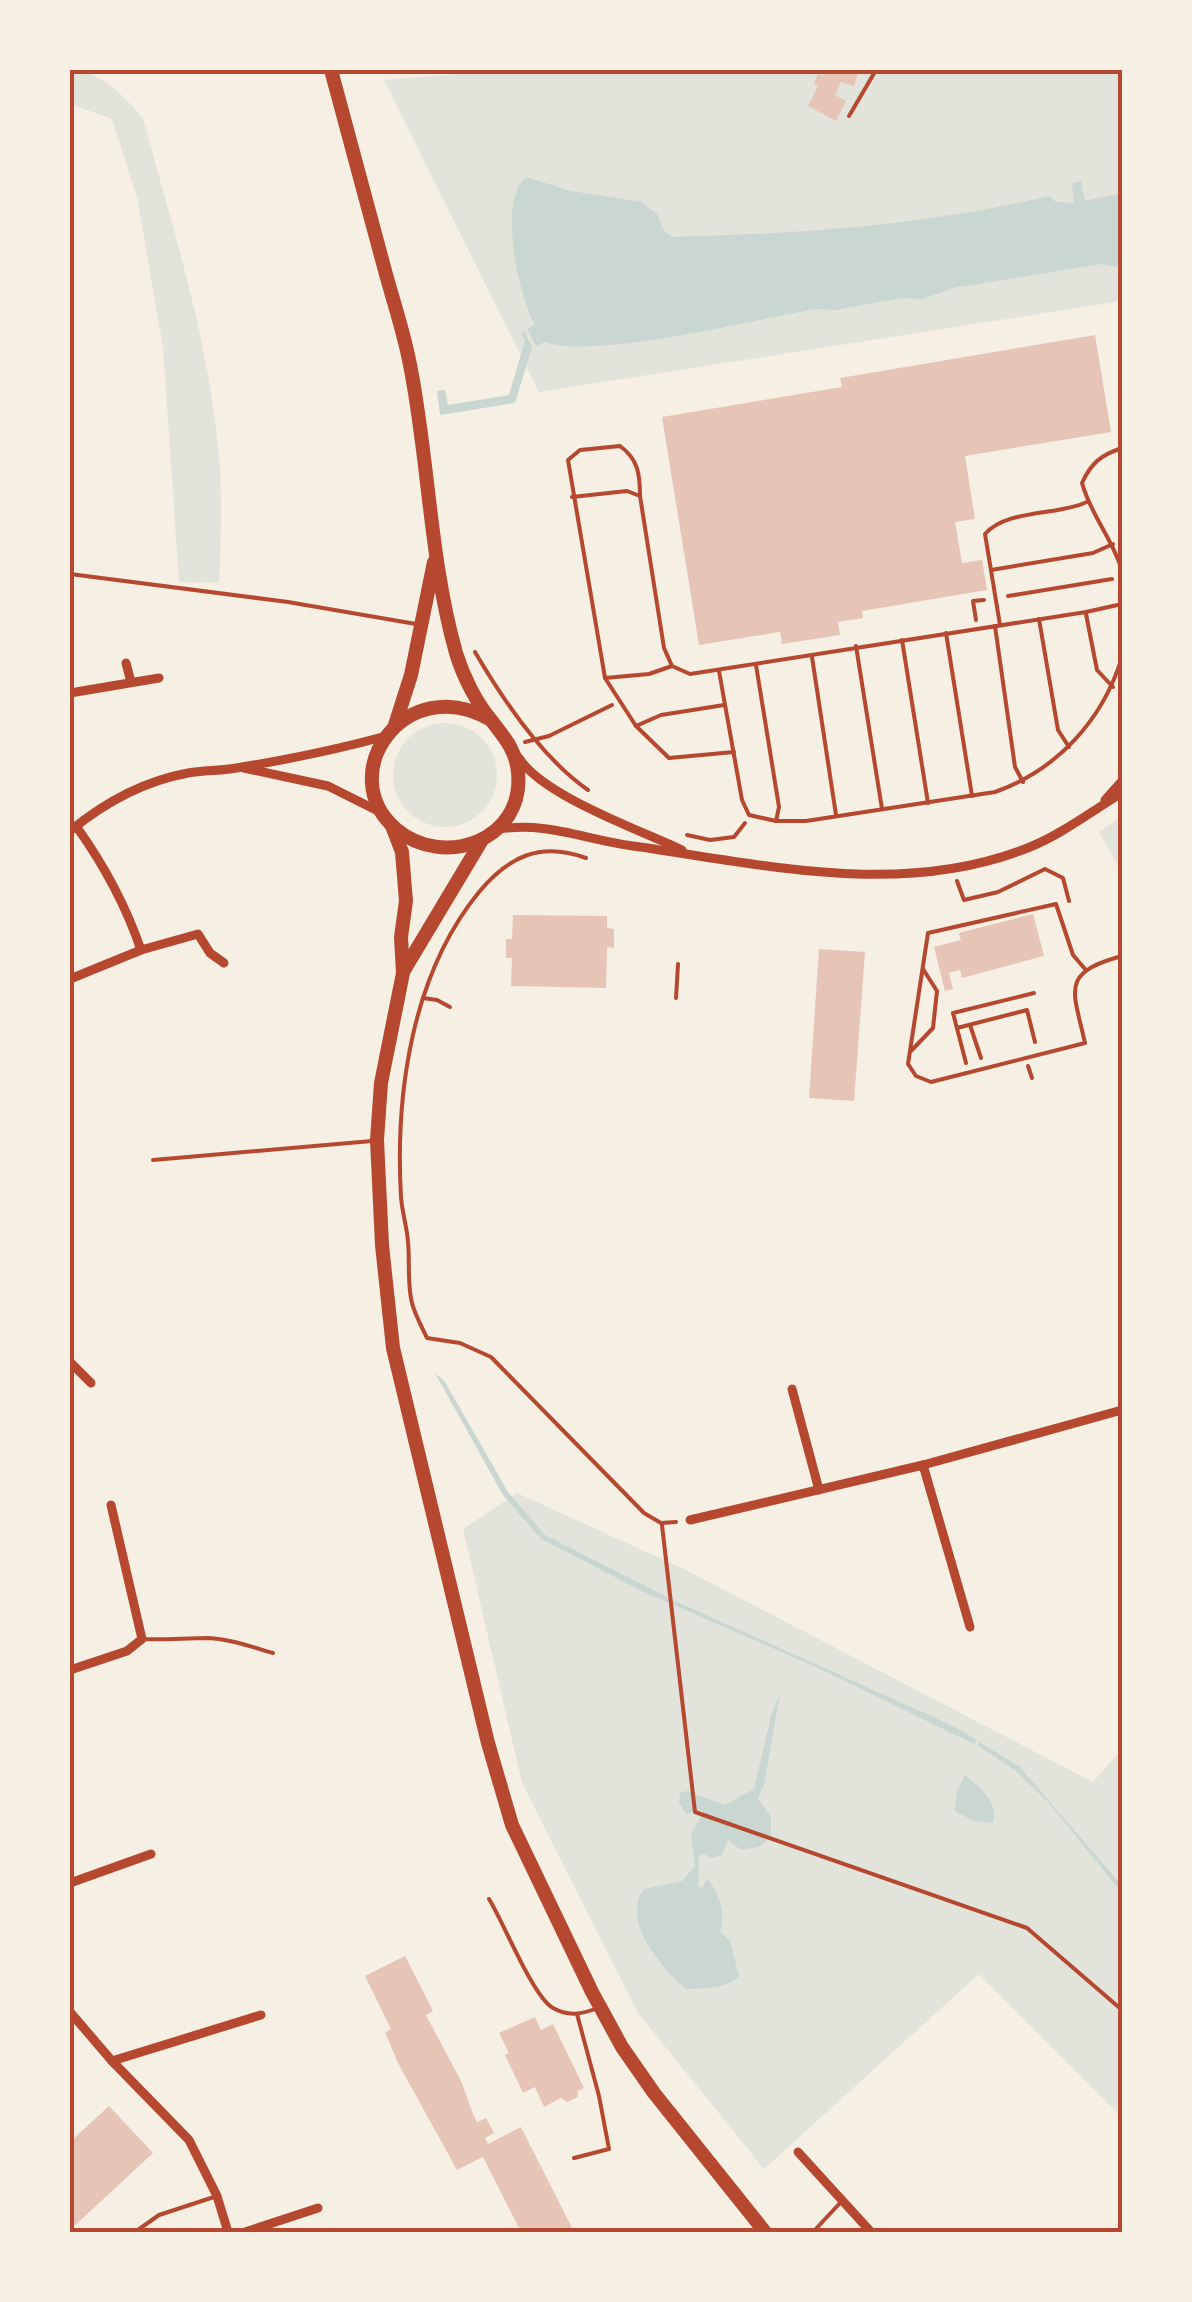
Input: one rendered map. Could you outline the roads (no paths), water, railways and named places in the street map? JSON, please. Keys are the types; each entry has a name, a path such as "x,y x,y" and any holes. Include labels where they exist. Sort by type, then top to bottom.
{"highway":[{"path":"331,70 410,366 430,482 435,558 457,656 474,694 512,748 518,774 510,811 496,830 460,848 435,849 414,842 388,820"},
{"path":"435,558 411,675 374,770 374,786 402,852 405,883 403,973 381,1084 377,1140 378,1209 393,1348 488,1743 512,1825 601,2007 654,2093 765,2232"},
{"path":"390,731 412,713 434,706 458,706 491,720"},
{"path":"403,973 482,840"}],"street":[{"path":"126,663 131,682"},
{"path":"70,693 159,678"},
{"path":"141,950 104,864 73,828 115,799 151,784 186,774 241,768 341,748 390,731"},
{"path":"512,748 523,766 561,793 690,854"},
{"path":"241,768 328,786 388,820"},
{"path":"1100,806 1122,781"},
{"path":"496,830 528,825 594,840 786,870 906,875 976,864 1032,846 1122,793"},
{"path":"70,979 141,950 198,934 210,953 224,963"},
{"path":"70,1362 90,1384"},
{"path":"792,1389 819,1490"},
{"path":"690,1520 923,1465 1122,1410"},
{"path":"923,1465 970,1627"},
{"path":"70,1670 127,1651 142,1640 112,1505"},
{"path":"70,1883 151,1854"},
{"path":"70,2012 112,2062 189,2140 217,2196 228,2232"},
{"path":"112,2062 261,2016"},
{"path":"798,2152 871,2232"},
{"path":"244,2232 318,2208"}],"lane":[{"path":"734,752 669,758 636,726 605,678 572,498 568,460 580,450 620,446 632,455 640,474 640,496 664,648 672,666 690,674 1122,604"},
{"path":"1122,448 1103,454 1090,466 1082,483 1096,522 1113,544 1122,574"},
{"path":"572,498 627,490 640,496"},
{"path":"1023,782 1015,767 985,534 994,524 1072,509 1087,502"},
{"path":"991,570 1092,553 1113,544"},
{"path":"70,574 288,602 421,625"},
{"path":"1086,612 1097,670 1113,687"},
{"path":"1039,619 1058,730 1069,747"},
{"path":"946,633 972,796"},
{"path":"902,640 928,803"},
{"path":"856,646 882,809"},
{"path":"812,655 836,815"},
{"path":"720,671 742,800 749,815 776,821 928,803 1023,782 1069,747 1095,716 1113,687 1122,657"},
{"path":"756,665 779,807 776,821"},
{"path":"605,678 649,674 672,666"},
{"path":"636,726 661,715 726,704"},
{"path":"1085,969 1073,954 1060,907 1052,903 928,933 908,1064 916,1076 931,1082 1085,1043 1075,986 1085,969 1122,956"},
{"path":"676,998 678,964"},
{"path":"910,1050 933,1028 937,991 923,969"},
{"path":"152,1160 377,1140"},
{"path":"142,1640 206,1638 274,1653"},
{"path":"489,1900 544,2002 554,2009 577,2014 601,2007"},
{"path":"574,2158 609,2149 577,2014"},
{"path":"136,2232 159,2214 217,2196"},
{"path":"813,2232 842,2201"}]}
